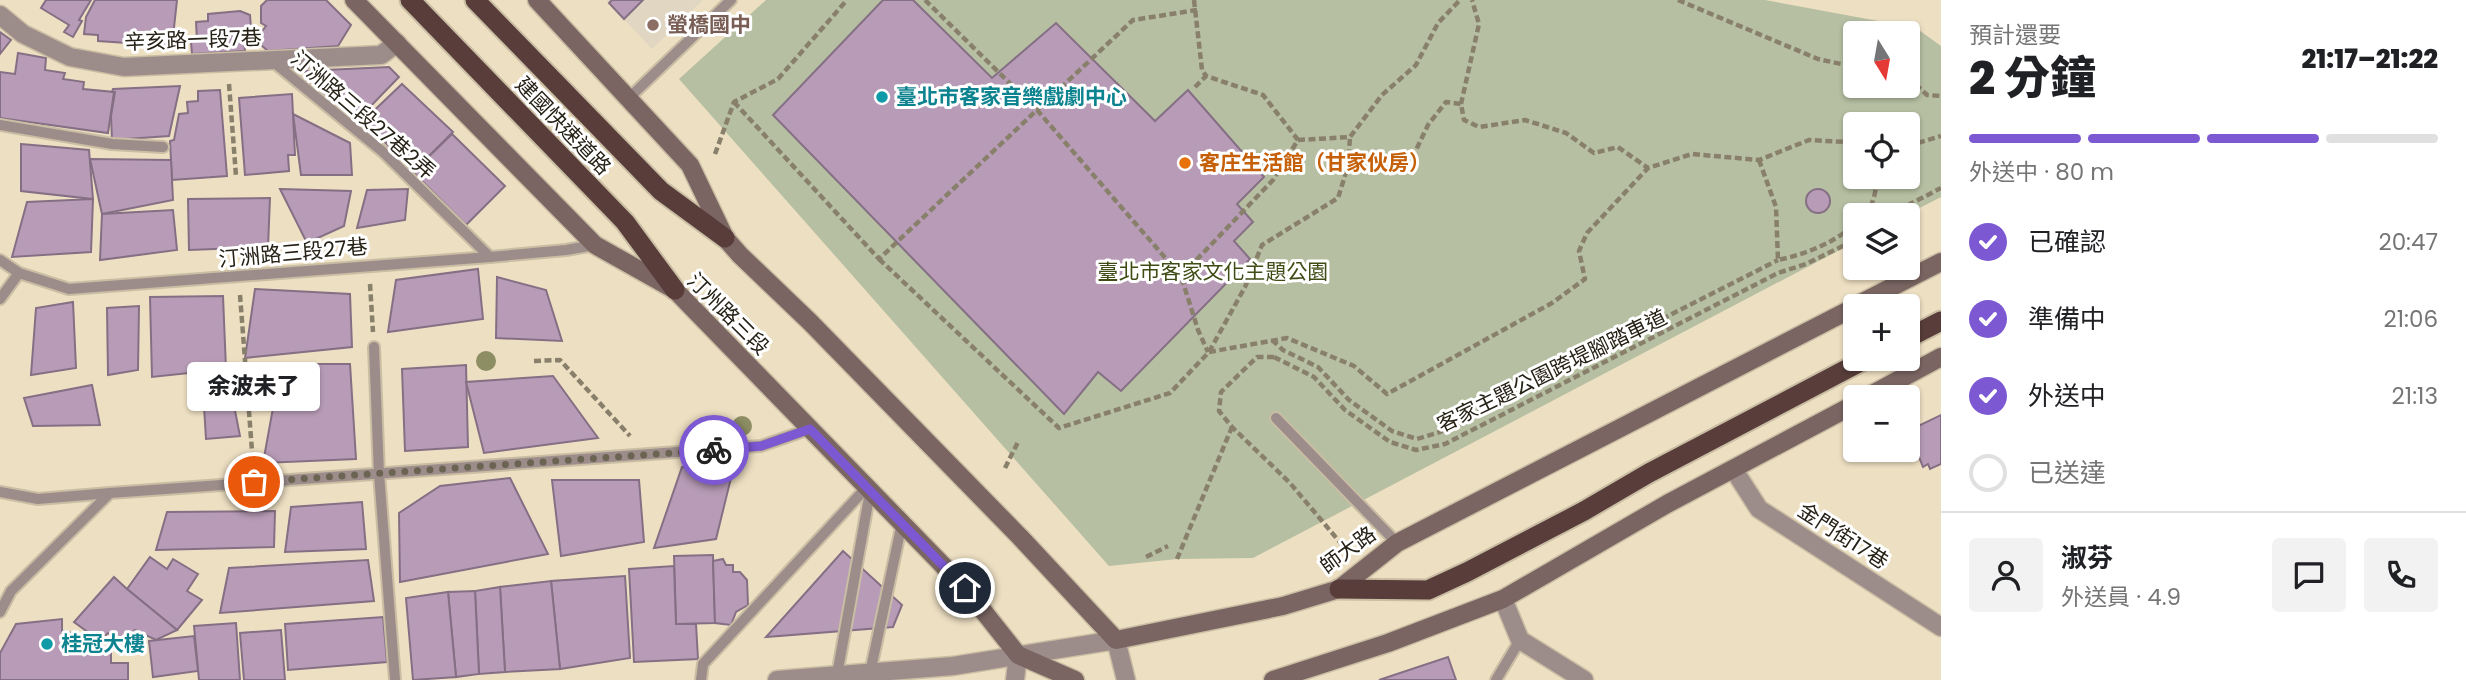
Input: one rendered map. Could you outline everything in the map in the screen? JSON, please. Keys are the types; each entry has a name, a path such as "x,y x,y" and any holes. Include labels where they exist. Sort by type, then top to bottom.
{"highway":[{"name":"建國快速道路","path":"410,0 625,222 675,290"},
{"name":"建國快速道路","path":"475,0 661,191 724,238"},
{"path":"1920,332 1941,321"},
{"path":"1339,589 1428,590 1467,572 1844,371"}],"main road":[{"name":"汀州路三段","path":"354,0 595,245 675,290 965,588 1018,655 1075,680"},
{"path":"537,0 690,165 724,238 1020,537 1116,640"},
{"name":"師大路","path":"1878,294 1941,262"},
{"name":"師大路","path":"1116,640 1283,606 1339,589 1397,543 1843,312"},
{"path":"1889,385 1941,357"},
{"path":"1273,680 1388,643 1503,599 1667,505 1843,411"}],"street":[{"name":"辛亥路一段7巷","path":"0,15 23,34 70,57 124,67 381,55 397,43"},
{"name":"金門街17巷","path":"1734,470 1759,509 1941,627"},
{"path":"1503,599 1520,640 1584,680"},
{"name":"師大路","path":"777,680 953,666 1116,640"},
{"path":"1116,640 1126,680"},
{"path":"1015,680 1018,655"}],"lane":[{"path":"629,98 731,0"},
{"name":"汀洲路三段27巷2弄","path":"271,60 383,152 490,257"},
{"path":"0,125 112,144 163,147"},
{"name":"汀洲路三段27巷","path":"0,260 19,273 69,289 490,257 595,245"},
{"path":"0,299 19,273"},
{"path":"374,347 379,474 395,680"},
{"path":"1276,418 1397,543"},
{"path":"0,492 38,499 647,455 761,446 810,429"},
{"path":"837,675 869,490"},
{"path":"701,680 702,664 869,490"},
{"path":"0,612 11,591 110,493"},
{"path":"870,673 902,523"},
{"path":"1496,680 1520,640"}],"path":[{"path":"715,154 734,102 778,79 846,0"},
{"path":"925,0 1037,110 1181,276 1198,330 1209,352"},
{"path":"1194,0 1202,70 1206,76 1263,94 1298,139"},
{"path":"734,102 879,259 1059,428 1170,393 1209,352 1245,287 1262,244 1338,198 1348,166 1350,136 1382,95 1416,65 1438,23 1460,0"},
{"path":"1472,0 1479,24 1461,104 1464,120 1479,127 1525,120 1566,133 1594,153 1618,147 1648,168"},
{"path":"1678,0 1818,59 1843,64"},
{"path":"879,259 1133,20 1197,10"},
{"path":"227,62 236,176"},
{"path":"1195,87 1206,76"},
{"path":"1920,88 1927,95 1941,96"},
{"path":"1348,166 1401,161 1416,150 1428,125 1446,102 1461,104"},
{"path":"1298,139 1350,136"},
{"path":"1920,142 1941,136"},
{"path":"1181,276 1273,180 1298,139"},
{"path":"1209,352 1287,338 1354,366 1387,394 1552,303 1585,279 1578,251 1587,233 1648,168 1692,154 1759,160 1809,139 1843,142"},
{"path":"1759,160 1776,207 1778,260"},
{"path":"1912,203 1941,188"},
{"path":"1272,340 1283,350 1318,367 1349,400 1392,431 1417,439 1440,432 1778,260 1792,257 1843,234"},
{"name":"客家主題公園跨堤腳踏車道","path":"1232,427 1219,411 1221,392 1257,357 1274,357 1314,377 1345,410 1391,442 1416,450 1445,444 1778,274 1843,246"},
{"path":"368,266 374,347"},
{"path":"238,277 254,482"},
{"path":"534,361 560,360 647,455"},
{"path":"1177,559 1232,427 1290,483 1363,570"},
{"path":"1004,468 1019,440"},
{"path":"1146,557 1168,546"}],"shaded area":[{"name":"螢橋國中","path":"606,0 703,0 652,49"}],"green space":[{"name":"臺北市客家文化主題公園","path":"766,0 1765,0 1878,21 1843,21 1843,98 1920,98 1920,31 1941,46 1941,197 1920,208 1920,203 1843,203 1843,248 1253,558 1177,559 1109,566 679,79"}],"building":[{"path":"46,0 91,0 73,37 64,32 69,25 41,8"},
{"path":"95,0 177,0 172,46 98,41 98,35 84,34 86,17"},
{"path":"267,0 326,0 351,25 338,46 268,51 255,40 266,26 261,23 261,6"},
{"path":"612,0 643,0 624,19 609,3"},
{"path":"883,0 913,0 992,78 1056,23 1155,121 1188,90 1264,177 1237,204 1253,222 1234,241 1250,259 1121,391 1098,372 1064,414 773,115"},
{"path":"240,11 250,15 252,41 244,42 245,51 192,54 191,42 197,41 196,22 208,21 208,14"},
{"path":"0,32 11,40 0,54"},
{"path":"18,53 46,58 45,70 65,73 63,79 84,82 83,89 114,92 108,133 0,118 0,72 15,74"},
{"path":"389,67 399,77 362,115 346,101 330,102 305,82 305,71"},
{"path":"402,84 453,132 413,172 364,120"},
{"path":"180,86 169,136 112,140 113,89"},
{"path":"220,90 227,176 172,180 170,141 174,140 179,114 188,113 187,102 198,101 198,91"},
{"path":"292,94 295,155 288,155 289,171 245,175 239,98"},
{"path":"293,114 350,143 352,175 301,175"},
{"path":"452,134 505,186 466,225 413,172"},
{"path":"21,144 89,150 93,199 21,191"},
{"path":"90,159 171,160 173,200 102,214"},
{"path":"280,189 351,191 344,226 307,243"},
{"path":"408,189 405,220 357,228 367,190"},
{"path":"1818,189 1827,192 1830,201 1827,210 1818,213 1809,210 1806,201 1809,192"},
{"path":"270,198 268,247 189,250 188,199"},
{"path":"93,199 91,252 12,257 27,202"},
{"path":"173,210 177,250 100,260 102,214"},
{"path":"478,269 483,319 388,332 396,280"},
{"path":"497,277 546,290 562,341 496,338"},
{"path":"255,289 350,294 352,347 245,358"},
{"path":"223,296 226,369 152,377 150,297"},
{"path":"73,302 76,368 31,375 36,308"},
{"path":"139,306 138,370 108,375 107,308"},
{"path":"281,364 350,364 356,459 263,463"},
{"path":"466,365 468,447 405,451 402,369"},
{"path":"553,376 598,438 484,453 466,382"},
{"path":"92,385 100,425 33,426 24,398"},
{"path":"203,390 231,390 240,436 206,439"},
{"path":"1941,415 1941,464 1930,469 1928,464 1923,467 1920,460 1920,425"},
{"path":"682,467 731,478 716,539 654,548"},
{"path":"510,478 548,554 400,582 399,513 440,486"},
{"path":"552,480 639,480 644,542 561,556"},
{"path":"362,502 366,549 285,552 291,507"},
{"path":"275,511 274,547 156,550 167,512"},
{"path":"843,551 902,605 893,627 766,637"},
{"path":"713,555 715,623 676,624 674,556"},
{"path":"150,557 167,569 173,559 198,574 187,591 202,600 177,630 127,589"},
{"path":"723,559 726,565 733,565 733,572 740,572 747,580 748,605 736,612 731,625 715,623 713,561"},
{"path":"368,560 374,601 220,613 229,568"},
{"path":"674,566 676,624 696,624 698,659 634,662 629,569"},
{"path":"625,576 630,658 560,669 551,581"},
{"path":"114,577 177,630 156,640 135,630 124,645 108,633 100,641 74,622"},
{"path":"551,581 560,669 505,672 500,587"},
{"path":"500,587 505,672 479,674 475,591"},
{"path":"475,591 479,674 456,677 448,592"},
{"path":"448,592 456,677 413,680 406,598"},
{"path":"383,617 387,662 288,670 285,624"},
{"name":"桂冠大樓","path":"62,619 62,631 88,636 90,653 111,653 111,663 128,663 128,680 0,680 0,653 16,624"},
{"path":"236,623 240,680 199,680 194,626"},
{"path":"281,630 285,680 244,680 240,633"},
{"path":"194,636 198,671 153,677 149,641"},
{"path":"1448,657 1456,680 1379,680"}],"way so far":[{"path":"254,482 714,450"}],"place":[{"name":"螢橋國中","path":"653,25"},
{"name":"臺北市客家音樂戲劇中心","path":"882,97"},
{"name":"客庄生活館（甘家伙房）","path":"1185,163"},
{"name":"余波未了","path":"254,482"},
{"name":"桂冠大樓","path":"47,644"}],"route":[{"path":"714,450 761,446 810,429 965,588"}]}
